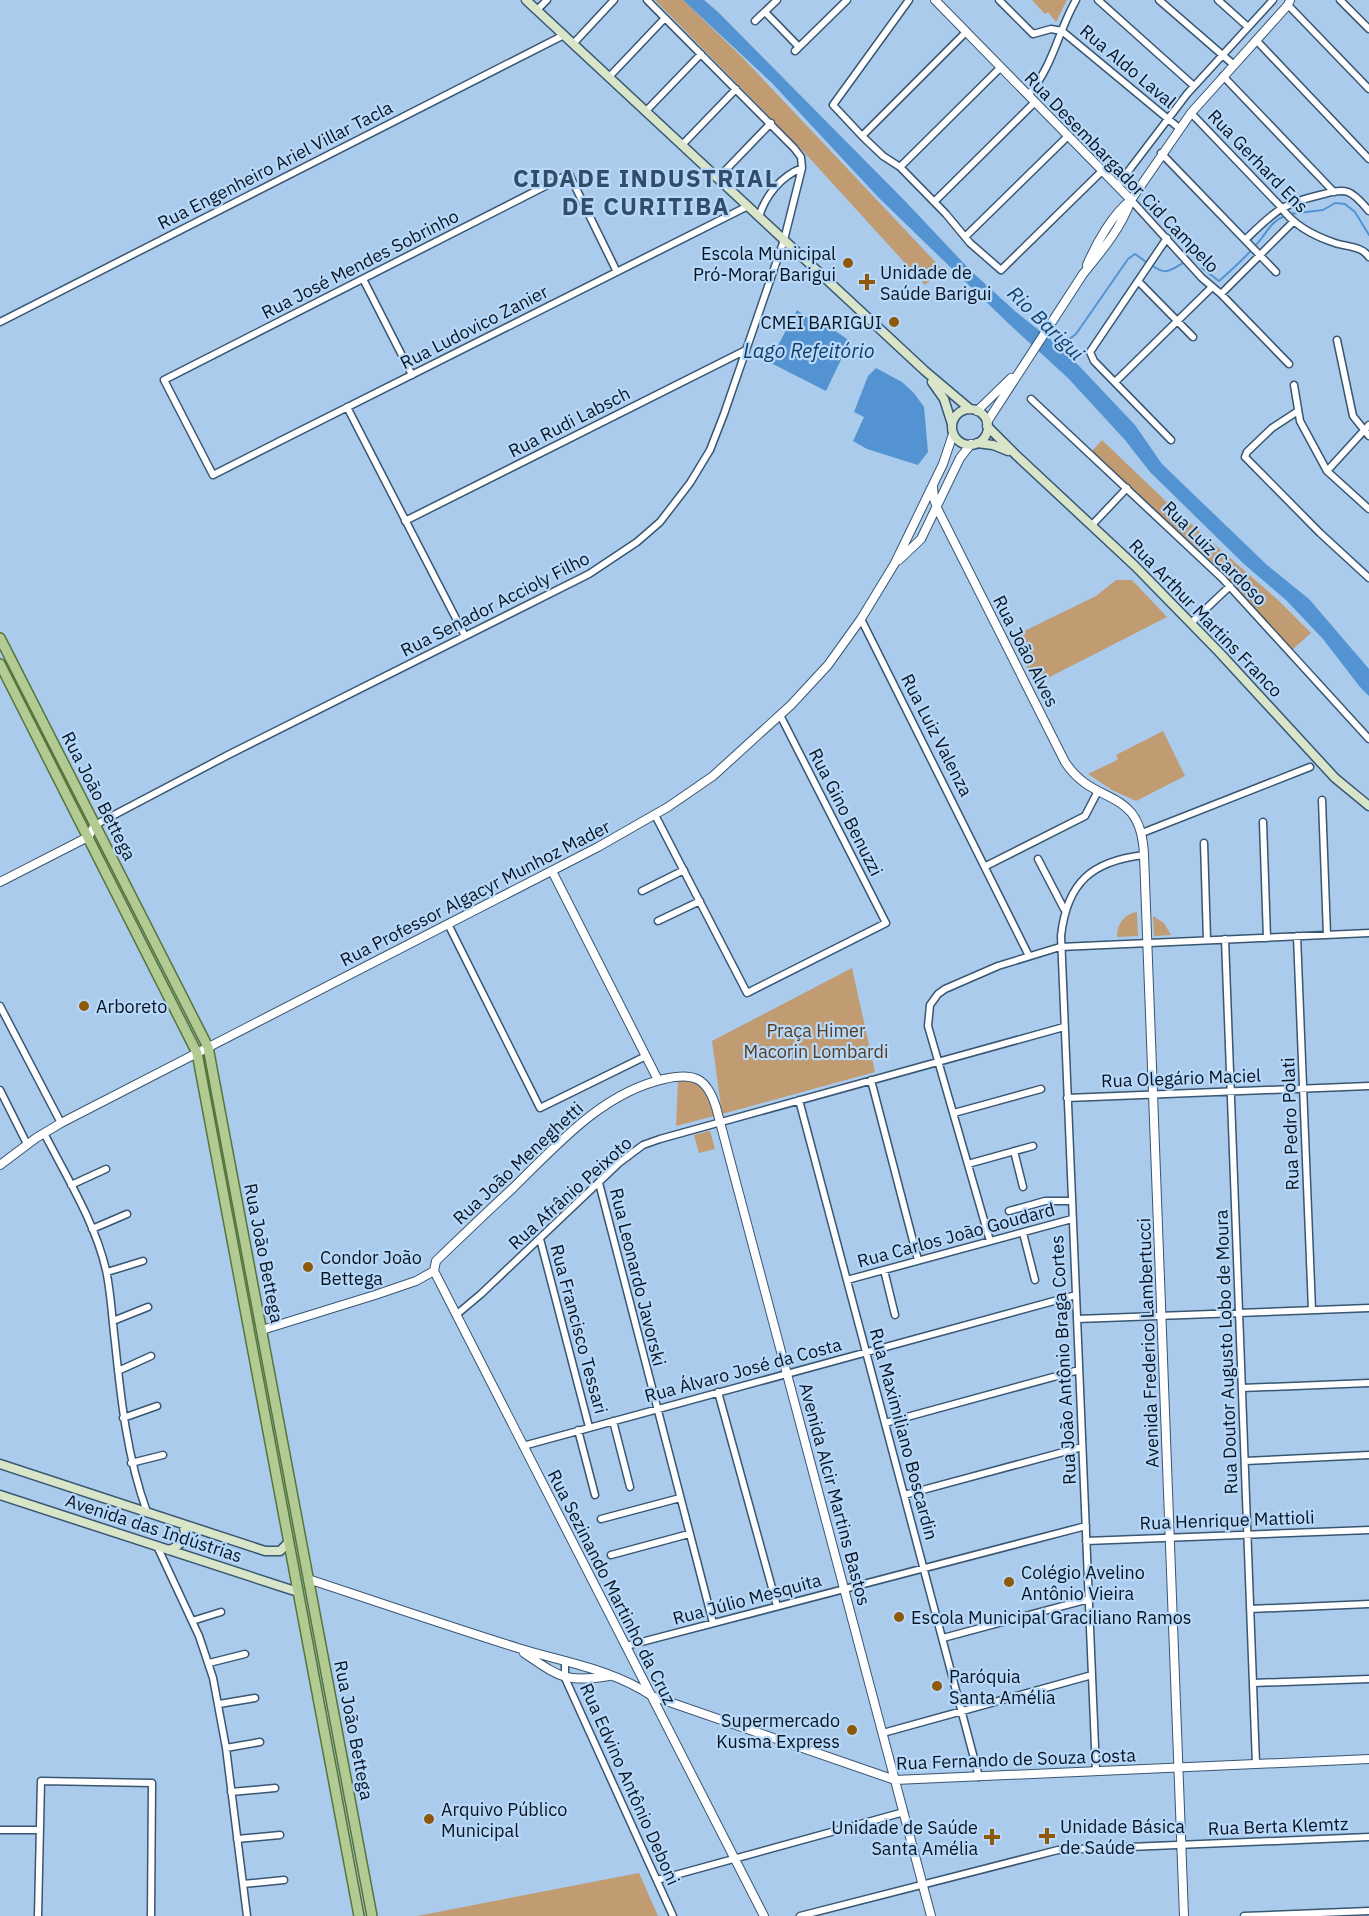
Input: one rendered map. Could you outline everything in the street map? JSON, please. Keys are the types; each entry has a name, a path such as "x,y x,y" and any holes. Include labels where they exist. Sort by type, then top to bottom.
{"main road":[{"path":"526,0 925,371 973,410 987,424 984,436 973,444 960,442 953,429 944,399 925,371"},
{"path":"953,429 956,415 965,410 973,410"},
{"name":"Rua Arthur Martins Franco","path":"987,424 1016,455 1092,525 1191,623 1335,778 1369,806"},
{"name":"Rua Arthur Martins Franco","path":"973,444 993,445 1016,455"},
{"name":"Rua João Bettega","path":"0,638 208,1047 372,1916"},
{"name":"Rua João Bettega","path":"0,664 197,1053 359,1916"},
{"path":"245,1305 257,1303"},
{"path":"254,1348 265,1345"},
{"name":"Avenida das Indústrias","path":"0,1464 265,1551 280,1551 289,1542"},
{"path":"277,1479 289,1476"},
{"name":"Avenida das Indústrias","path":"0,1495 298,1592"},
{"path":"168,1550 177,1547 184,1539 186,1535 183,1524"},
{"path":"303,1617 315,1615"},
{"path":"344,1833 356,1831"},
{"path":"346,1847 358,1845"}],"street":[{"path":"537,10 547,0"},
{"path":"573,44 614,0"},
{"path":"647,0 771,123 798,153 802,168 789,174 766,199 759,217"},
{"path":"755,21 777,0"},
{"path":"765,12 797,49 847,0"},
{"path":"909,0 834,102 837,111 883,156 900,167 965,237 1001,270 1102,171"},
{"name":"Rua Desembargador Cid Campelo","path":"934,0 1289,364"},
{"name":"Rua Aldo Laval","path":"999,0 1033,34 1052,28 1062,31 1179,128"},
{"path":"1028,95 1042,77 1066,18 1076,0"},
{"path":"1098,0 1194,86"},
{"path":"1159,0 1233,65"},
{"path":"1218,0 1248,27"},
{"path":"1117,186 1167,118 1273,0"},
{"path":"987,424 1029,355 1083,274 1093,251 1122,206 1131,200 1179,128 1289,2 1297,0"},
{"path":"1340,0 1369,29"},
{"path":"1289,2 1369,89"},
{"path":"609,77 665,18"},
{"path":"862,136 966,32"},
{"name":"Rua Engenheiro Ariel Villar Tacla","path":"0,322 564,35"},
{"path":"1256,40 1369,159"},
{"path":"646,111 701,54"},
{"path":"900,167 1001,68"},
{"path":"1223,76 1334,192"},
{"path":"682,145 736,88"},
{"path":"934,202 1035,102"},
{"name":"Rua Gerhard Ens","path":"1191,112 1287,214 1329,241 1362,249 1369,257"},
{"path":"718,178 771,123"},
{"path":"965,237 1068,136"},
{"path":"1161,153 1276,272"},
{"name":"Rua Senador Accioly Filho","path":"95,825 228,755 605,565 638,542 660,522 686,490 710,450 784,240 802,168"},
{"name":"Rua José Mendes Sobrinho","path":"213,475 164,380 569,174 617,272"},
{"path":"1221,294 1297,201 1341,191 1352,194 1369,211"},
{"name":"Rua Ludovico Zanier","path":"213,475 748,206"},
{"path":"1245,240 1287,214"},
{"path":"1167,238 1090,352 1094,362 1171,440"},
{"path":"363,279 412,375"},
{"path":"1138,281 1193,337"},
{"path":"1115,382 1212,287"},
{"path":"1337,340 1351,410 1353,416 1366,428 1369,436"},
{"name":"Rua Rudi Labsch","path":"405,521 746,350"},
{"path":"973,410 1021,368"},
{"path":"1294,385 1300,421 1327,471 1369,509"},
{"name":"Rua Luiz Cardoso","path":"1030,399 1230,586 1369,739"},
{"path":"347,407 465,636"},
{"path":"1298,411 1272,428 1247,452 1245,457 1320,534 1369,578"},
{"path":"1327,471 1366,428"},
{"name":"Rua Professor Algacyr Munhoz Mader","path":"0,1165 44,1132 552,871 655,815 713,776 780,715 828,665 861,619 895,563 933,487 944,464 953,429"},
{"name":"Rua Professor Algacyr Munhoz Mader","path":"895,563 921,539 960,458 973,444"},
{"name":"Rua João Alves","path":"933,487 933,499 937,508 1065,762 1075,775 1098,791"},
{"path":"1092,525 1127,488"},
{"path":"1191,623 1230,586"},
{"name":"Rua Luiz Valenza","path":"861,619 1029,956"},
{"name":"Rua Gino Benuzzi","path":"700,901 747,993 886,923 780,715"},
{"path":"1142,833 1310,767"},
{"path":"986,866 1085,816 1098,791"},
{"name":"Avenida Frederico Lambertucci","path":"1098,791 1129,809 1135,816 1142,833 1144,855 1184,1916"},
{"path":"1322,800 1327,935"},
{"path":"655,815 700,901 658,921"},
{"path":"1263,822 1267,938"},
{"path":"0,882 88,837 95,825"},
{"path":"1204,843 1207,940"},
{"path":"1064,909 1080,883 1092,871 1111,861 1144,855"},
{"path":"1038,859 1064,909"},
{"path":"642,891 684,870"},
{"path":"552,871 658,1080"},
{"name":"Rua João Antônio Braga Cortes","path":"1064,909 1060,947 1096,1772"},
{"path":"448,924 540,1108 646,1056"},
{"path":"990,1241 930,1033 928,1017 930,1005 938,994 953,984 1060,947 1369,933"},
{"name":"Rua Pedro Polati","path":"1297,936 1312,1310"},
{"name":"Rua Doutor Augusto Lobo de Moura","path":"1225,939 1256,1764"},
{"path":"0,1006 61,1123"},
{"name":"Rua Afrânio Peixoto","path":"456,1315 628,1156 643,1146 720,1121 1064,1027"},
{"name":"Rua João Meneghetti","path":"434,1271 436,1261 573,1130 607,1104 638,1087 658,1080 687,1076 704,1083"},
{"path":"871,1080 918,1260"},
{"name":"Avenida Alcir Martins Bastos","path":"704,1083 712,1096 720,1121 931,1916"},
{"name":"Rua Olegário Maciel","path":"1067,1098 1369,1086"},
{"path":"954,1113 1041,1089"},
{"path":"0,1090 27,1144"},
{"name":"Rua Maximiliano Boscardin","path":"799,1100 979,1777"},
{"path":"44,1132 92,1229 106,1272 123,1418 131,1462 147,1512"},
{"path":"968,1164 1033,1146"},
{"path":"1014,1151 1023,1187"},
{"path":"71,1185 106,1169"},
{"name":"Rua Leonardo Javorski","path":"599,1183 712,1623"},
{"path":"1008,1211 1045,1201 1071,1201"},
{"path":"92,1229 127,1214"},
{"name":"Rua Carlos João Goudard","path":"847,1280 1072,1219"},
{"path":"1023,1233 1035,1280"},
{"name":"Rua Francisco Tessari","path":"540,1239 590,1427"},
{"path":"106,1272 143,1261"},
{"path":"884,1270 895,1315"},
{"path":"262,1330 367,1298 429,1276 434,1271"},
{"name":"Rua Sezinando Martinho da Cruz","path":"434,1271 764,1916"},
{"name":"Rua Álvaro José da Costa","path":"523,1446 1076,1295"},
{"path":"113,1321 148,1307"},
{"path":"1077,1319 1369,1308"},
{"path":"118,1371 151,1356"},
{"path":"885,1423 1079,1370"},
{"path":"1242,1388 1369,1383"},
{"path":"718,1392 777,1606"},
{"path":"123,1418 158,1406"},
{"path":"613,1421 630,1487"},
{"path":"578,1430 595,1495"},
{"path":"904,1495 1082,1447"},
{"path":"131,1462 163,1455"},
{"path":"1245,1461 1369,1455"},
{"path":"601,1519 680,1498"},
{"name":"Rua Júlio Mesquita","path":"626,1646 1086,1526"},
{"name":"Rua Henrique Mattioli","path":"1086,1541 1369,1530"},
{"path":"611,1555 689,1534"},
{"path":"157,1546 209,1663 219,1704 246,1916"},
{"name":"Rua Fernando de Souza Costa","path":"308,1579 519,1648 589,1668 632,1684 652,1696 895,1780 1369,1759"},
{"path":"943,1638 1089,1599"},
{"path":"1250,1609 1369,1604"},
{"path":"192,1621 221,1612"},
{"name":"Rua Fernando de Souza Costa","path":"519,1648 548,1670 565,1678 581,1680 611,1676"},
{"path":"209,1663 245,1654"},
{"name":"Rua Edvino Antônio Deboni","path":"565,1662 565,1678 673,1916"},
{"path":"883,1733 1092,1675"},
{"path":"1253,1683 1369,1678"},
{"path":"219,1704 255,1698"},
{"path":"226,1748 260,1742"},
{"path":"38,1916 40,1781 152,1783 151,1916"},
{"path":"231,1792 275,1788"},
{"path":"657,1880 904,1812"},
{"path":"0,1830 40,1830"},
{"path":"237,1839 280,1834"},
{"name":"Rua Berta Klemtz","path":"800,1916 1058,1850 1369,1837"},
{"path":"243,1884 284,1880"},
{"path":"1244,1916 1369,1910 1369,1916"}],"green space":[{"path":"655,0 683,0 742,57 942,269 925,285 803,151"},
{"path":"1032,0 1067,0 1056,22 1048,12 1045,14"},
{"path":"1102,440 1174,509 1279,601 1311,633 1292,650 1228,580 1092,451"},
{"path":"1116,580 1132,580 1167,617 1036,684 1012,637 1096,596"},
{"path":"1163,731 1185,776 1136,801 1112,790 1088,774 1118,759 1116,755"},
{"path":"1137,912 1138,936 1117,937 1122,920"},
{"path":"1153,916 1164,923 1171,935 1154,936"},
{"name":"Praça Himer Macorin Lombardi","path":"852,968 875,1072 722,1114 712,1041"},
{"path":"678,1081 687,1081 700,1086 710,1101 714,1116 676,1126"},
{"path":"710,1131 715,1149 699,1153 694,1135"},
{"path":"639,1873 658,1916 417,1916"}],"water":[{"path":"683,0 704,0 718,12 971,271 1016,312 1064,350 1135,425 1162,464 1267,565 1309,599 1369,669 1369,696 1323,639 1286,600 1244,564 1150,472 1125,440 1068,378 878,197 772,83"},
{"name":"Lago Refeitório","path":"797,310 806,317 822,322 850,341 826,391 769,362"},
{"path":"876,368 902,382 924,407 928,452 918,465 867,449 853,441 864,417 854,412 868,376"}],"waterway":[{"path":"1290,214 1323,210 1335,203 1345,204 1355,212 1369,235"},
{"path":"1202,268 1219,281 1236,266 1274,223 1285,216"},
{"name":"Rio Barigui","path":"1059,347 1076,334 1128,259 1135,254 1146,262"},
{"path":"1151,265 1167,271 1183,263"}],"place":[{"name":"Escola Municipal Pró-Morar Barigui","path":"848,263"},
{"name":"Unidade de Saúde Barigui","path":"867,282"},
{"name":"CMEI BARIGUI","path":"894,322"},
{"name":"Arboreto","path":"84,1006"},
{"name":"Condor João Bettega","path":"308,1267"},
{"name":"Colégio Avelino Antônio Vieira","path":"1009,1582"},
{"name":"Escola Municipal Graciliano Ramos","path":"899,1617"},
{"name":"Paróquia Santa Amélia","path":"937,1686"},
{"name":"Supermercado Kusma Express","path":"852,1730"},
{"name":"Arquivo Público Municipal","path":"429,1819"},
{"name":"Unidade Básica de Saúde","path":"1047,1836"},
{"name":"Unidade de Saúde Santa Amélia","path":"992,1837"}],"district":[{"name":"CIDADE INDUSTRIAL DE CURITIBA","path":"646,192"}]}
